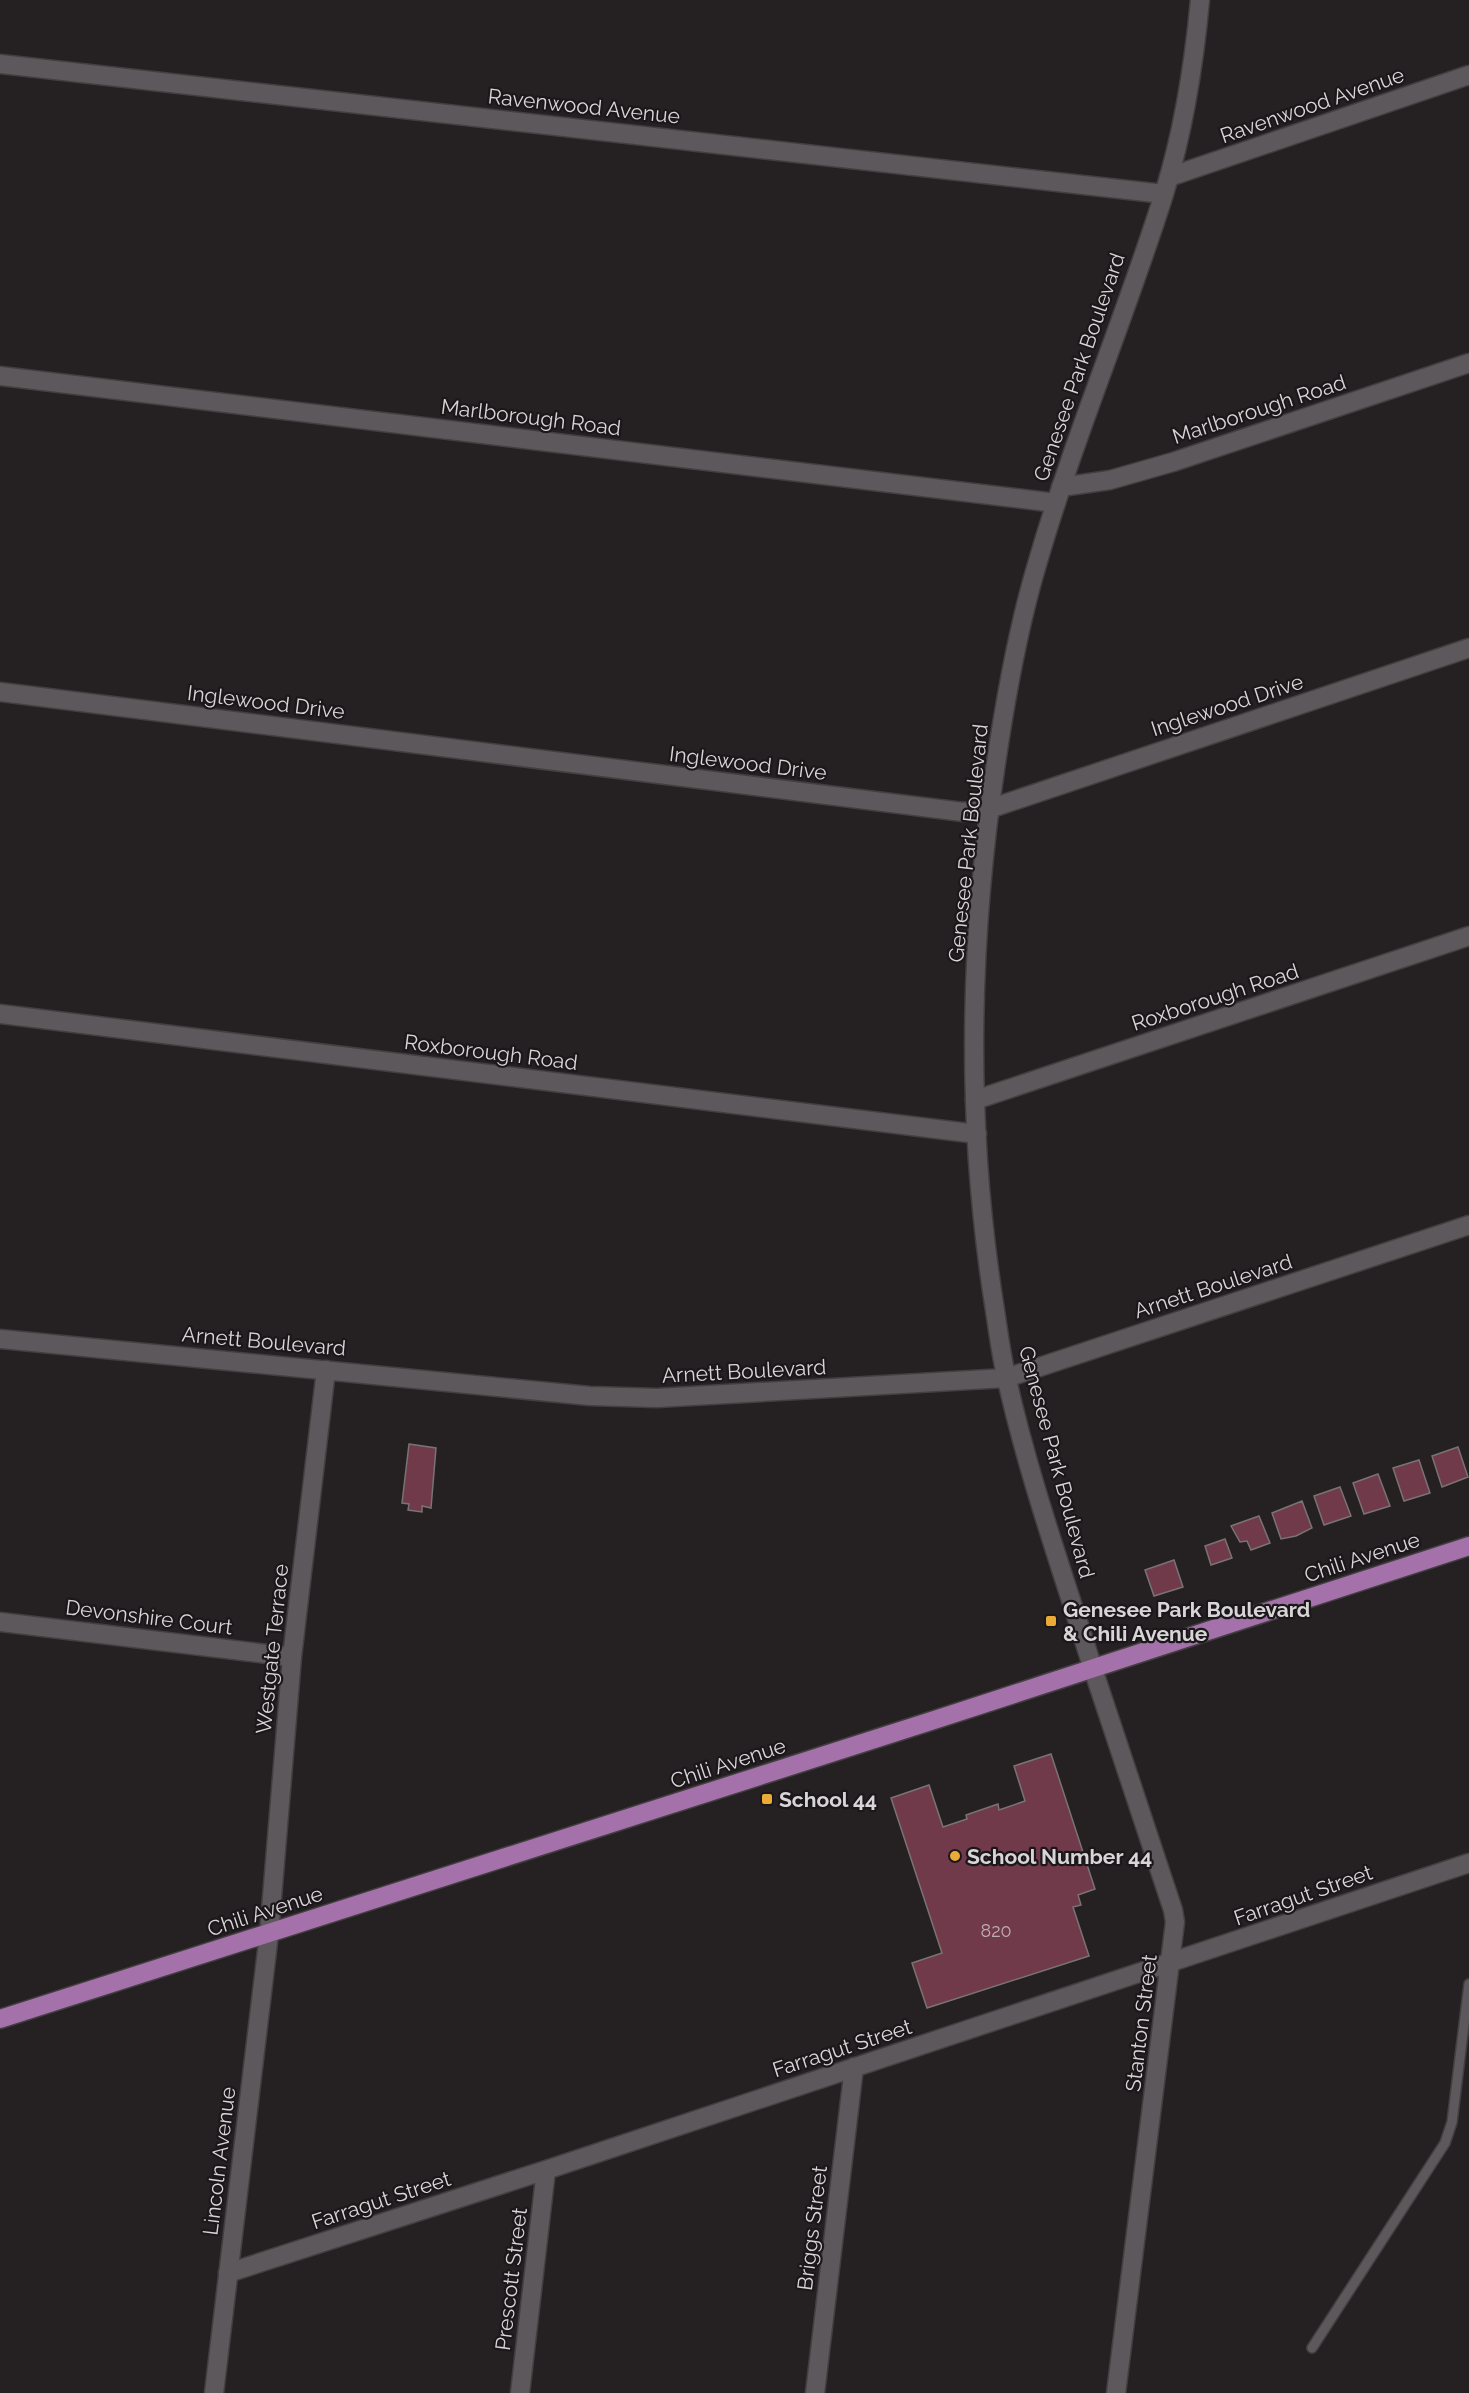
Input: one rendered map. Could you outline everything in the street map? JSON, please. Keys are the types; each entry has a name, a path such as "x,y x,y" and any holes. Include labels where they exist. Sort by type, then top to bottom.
{"main road":[{"name":"Chili Avenue","path":"0,2019 1093,1669 1469,1546"}],"street":[{"name":"Genesee Park Boulevard","path":"1093,1669 1043,1510 1006,1378 984,1242 975,1100 976,976 989,809 1018,640 1036,566 1058,495 1166,185 1189,84 1200,0"},
{"name":"Ravenwood Avenue","path":"0,64 1166,185 1469,75"},
{"name":"Marlborough Road","path":"0,376 1058,495 1173,462 1469,363"},
{"name":"Inglewood Drive","path":"0,692 963,812 989,809 1469,648"},
{"name":"Roxborough Road","path":"975,1100 1469,936"},
{"name":"Roxborough Road","path":"0,1014 977,1134"},
{"name":"Arnett Boulevard","path":"0,1339 590,1396 657,1398 1006,1378 1469,1225"},
{"name":"Westgate Terrace","path":"269,1934 292,1657 326,1370"},
{"name":"Devonshire Court","path":"0,1622 292,1657"},
{"name":"Stanton Street","path":"1093,1669 1173,1910 1176,1929 1116,2393"},
{"name":"Farragut Street","path":"228,2273 546,2170 1469,1863"},
{"name":"Lincoln Avenue","path":"214,2393 269,1934"},
{"name":"Briggs Street","path":"815,2393 854,2067"},
{"name":"Prescott Street","path":"520,2393 546,2170"}],"lane":[{"path":"1312,2348 1445,2143 1452,2122 1469,1984"}],"building":[{"path":"409,1444 436,1448 431,1508 422,1506 422,1512 408,1510 409,1504 402,1503"},
{"path":"1458,1447 1468,1477 1442,1487 1432,1456"},
{"path":"1419,1460 1430,1493 1404,1501 1393,1468"},
{"path":"1378,1474 1390,1506 1364,1514 1353,1483"},
{"path":"1340,1487 1351,1516 1324,1525 1314,1496"},
{"path":"1302,1501 1312,1528 1296,1536 1281,1539 1272,1513"},
{"path":"1259,1516 1270,1543 1251,1550 1247,1541 1240,1542 1231,1526"},
{"path":"1225,1539 1232,1558 1211,1565 1205,1546"},
{"path":"1174,1560 1183,1587 1154,1596 1145,1570"},
{"path":"1051,1754 1095,1889 1078,1895 1081,1905 1073,1907 1089,1956 927,2008 912,1963 942,1953 891,1798 929,1785 943,1827 967,1819 966,1815 998,1804 999,1810 1025,1801 1014,1766"}],"place":[{"name":"Genesee Park Boulevard & Chili Avenue","path":"1051,1621"},
{"name":"School 44","path":"767,1799"},
{"name":"School Number 44","path":"955,1856"}]}
